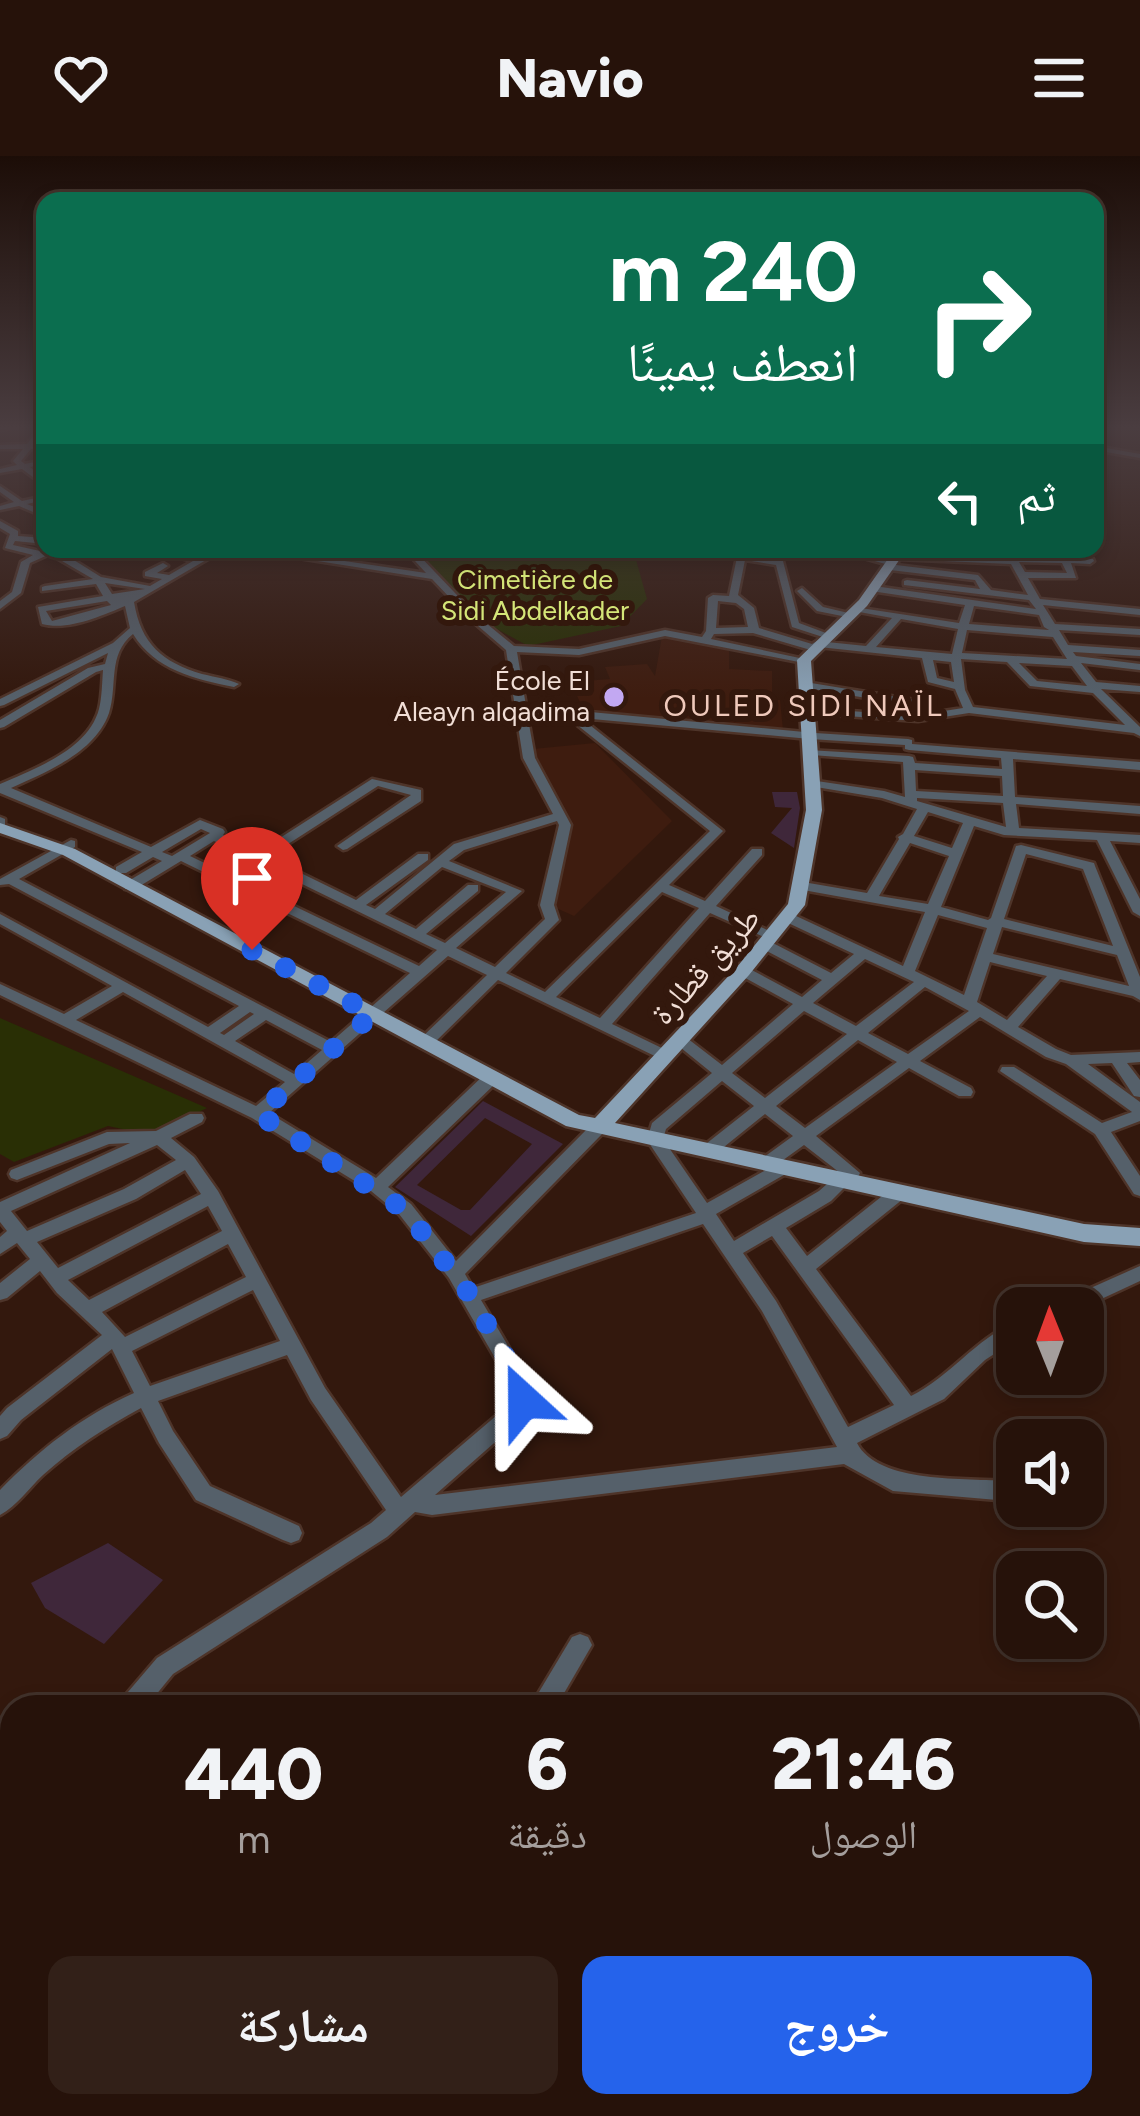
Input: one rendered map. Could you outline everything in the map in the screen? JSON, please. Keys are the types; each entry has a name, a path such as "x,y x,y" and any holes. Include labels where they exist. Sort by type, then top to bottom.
{"main road":[{"path":"811,646 850,613 891,561"},
{"path":"850,613 891,561"},
{"name":"طريق قطارة","path":"598,1128 789,918 803,886 814,821 806,685 811,646"},
{"name":"طريق قطارة","path":"811,646 802,809 814,821"},
{"path":"0,823 67,846 598,1128"},
{"path":"430,1039 571,1120 598,1128 847,1177 897,1194 1084,1233 1140,1237"}],"street":[{"path":"11,532 8,546 36,550"},
{"path":"0,606 16,593 26,562 36,558"},
{"path":"59,558 129,602"},
{"path":"111,558 123,582 150,590"},
{"path":"151,558 153,564 186,569"},
{"path":"191,558 201,560"},
{"path":"129,602 205,558"},
{"path":"304,558 434,578"},
{"path":"416,558 512,649 529,758 564,833 547,905 552,920 430,1039"},
{"path":"741,558 733,596 749,608 760,630 811,646"},
{"path":"755,558 780,563 795,625 811,646"},
{"path":"838,568 853,558"},
{"path":"891,561 963,558"},
{"path":"1012,558 1053,631 1093,687 1138,731 1140,745"},
{"path":"1038,558 1090,561"},
{"path":"1022,575 1073,576 1065,560"},
{"path":"891,561 1035,604"},
{"path":"891,561 970,603 1140,611"},
{"path":"163,566 148,574 170,578"},
{"path":"107,592 41,607 45,622 58,624 82,616 123,582"},
{"path":"75,596 51,591 150,590"},
{"path":"802,591 820,609 963,627 1024,633 1140,632"},
{"path":"107,592 144,646 188,673 235,684"},
{"path":"75,596 82,616"},
{"path":"707,636 713,598 738,599"},
{"path":"0,703 114,646 131,626 129,602"},
{"path":"969,710 959,687 956,658 970,603"},
{"path":"867,651 898,617"},
{"path":"512,649 604,649 665,633 707,636 795,625"},
{"path":"748,649 760,630"},
{"path":"1024,633 1032,661"},
{"path":"707,636 748,649 811,646 927,657 1032,661 1140,653"},
{"path":"1,789 74,748 93,731 103,717 102,698 114,646"},
{"path":"902,654 910,675"},
{"path":"1071,656 1140,667"},
{"path":"927,657 932,680 959,687"},
{"path":"1011,660 1034,684 1140,689"},
{"path":"0,725 92,670 111,664"},
{"path":"806,685 911,701 921,711 913,718 909,754 916,802 904,837 871,898"},
{"path":"519,709 807,738 1007,773"},
{"path":"807,711 913,718 969,710 1138,731"},
{"path":"548,997 717,831 570,714"},
{"path":"909,754 1007,755 1140,766"},
{"path":"1007,755 1008,831 1021,849 1089,866 1139,871"},
{"path":"259,857 376,782 417,793 417,798 343,846"},
{"path":"814,783 916,802 1008,831 1140,838"},
{"path":"1,789 148,853 177,858 420,972"},
{"path":"916,802 1009,800 1140,810"},
{"path":"376,915 459,847 560,816"},
{"path":"907,973 969,822"},
{"path":"200,824 219,832 130,879 148,853 200,824"},
{"path":"214,836 663,1055"},
{"path":"904,837 954,853"},
{"path":"1102,837 1140,912"},
{"path":"5,882 67,846"},
{"path":"471,1296 706,1214 775,1166 805,1133 909,1064 975,1006 983,956 1021,849"},
{"path":"406,851 547,905"},
{"path":"603,1024 711,909 757,852"},
{"path":"356,906 422,856"},
{"path":"1089,866 1138,994"},
{"path":"5,882 333,1049"},
{"path":"803,886 932,909 1121,952"},
{"path":"418,934 473,888"},
{"path":"664,888 711,909 834,980"},
{"path":"258,1114 515,891"},
{"path":"0,918 295,1082"},
{"path":"789,918 975,1006 1070,1060 1140,1113 1101,1130"},
{"path":"863,953 658,1127 655,1140 732,1251 848,1447 893,1482 996,1490"},
{"path":"983,956 1138,994"},
{"path":"743,971 964,1092"},
{"path":"1010,1027 1057,974"},
{"path":"708,1151 924,981"},
{"path":"65,1021 123,986"},
{"path":"0,989 258,1114 377,1187 405,1210 471,1296 524,1390 524,1401 406,1507 165,1666 140,1695"},
{"path":"216,1038 258,1009"},
{"path":"678,1039 805,1133 847,1177 732,1251"},
{"path":"1070,1060 1140,1057"},
{"path":"1116,1058 1140,1092"},
{"path":"1008,1071 1101,1130 1140,1190"},
{"path":"377,1187 492,1077"},
{"path":"196,1118 0,1210 56,1278 119,1341 166,1437 203,1493 291,1533"},
{"path":"454,1273 598,1128"},
{"path":"17,1174 107,1138 159,1137 188,1161 342,1432 406,1507"},
{"path":"0,1247 112,1202 188,1161"},
{"path":"806,1268 897,1194"},
{"path":"56,1278 212,1196"},
{"path":"775,1226 907,1407"},
{"path":"88,1310 231,1234"},
{"path":"0,1294 41,1260"},
{"path":"1104,1290 1140,1273"},
{"path":"0,1430 14,1414 119,1341 255,1281"},
{"path":"406,1507 848,1447 937,1393 996,1343"},
{"path":"0,1505 70,1437 146,1393 292,1345"},
{"path":"549,1695 580,1645"}],"shaded area":[{"path":"662,636 729,649 729,669 772,671 772,700 780,700 783,730 585,714 571,682 610,679 605,667 647,664 655,676"},
{"path":"595,743 672,821 574,916 554,907 568,824 533,749"}],"green space":[{"name":"Cimetière de Sidi Abdelkader","path":"420,558 636,558 647,599 621,626 528,646 486,623"},
{"path":"0,1018 207,1108 151,1135 108,1126 14,1162 0,1154"}],"building":[{"path":"772,792 797,792 800,808 794,848 771,833 792,808 775,807"},
{"path":"483,1101 563,1144 471,1236 395,1187","holes":["485,1118 532,1144 470,1210 461,1210 417,1185"]},
{"path":"108,1543 163,1580 104,1644 45,1608 31,1583"}],"place":[{"name":"École El Aleayn alqadima","path":"614,697"}],"district":[{"name":"OULED SIDI NAÏL","path":"804,706"}],"route":[{"path":"252,950 373,1014 258,1114 377,1187 405,1210 442,1252 471,1296 524,1390 524,1401"}]}
